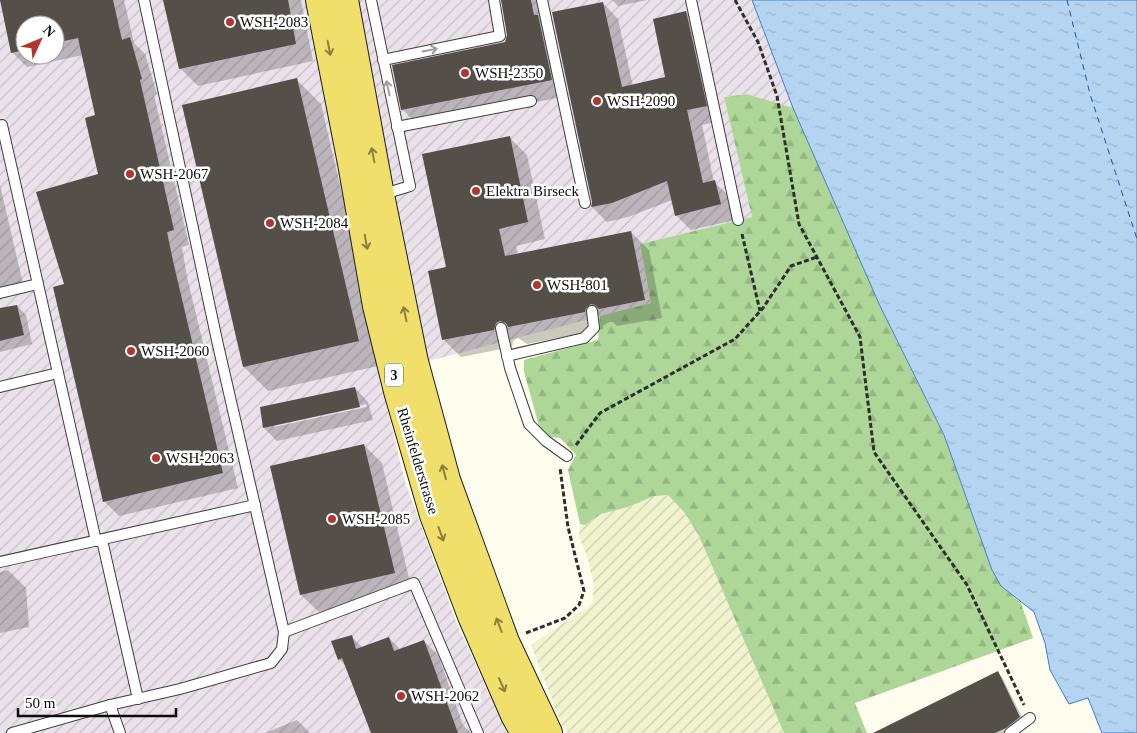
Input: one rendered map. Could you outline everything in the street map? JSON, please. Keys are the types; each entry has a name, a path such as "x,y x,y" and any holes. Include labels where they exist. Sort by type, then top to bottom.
{"main road":[{"name":"Rheinfelderstrasse","path":"320,0 369,198 446,480 505,642 548,733"},
{"name":"Rheinfelderstrasse","path":"344,0 369,198 377,306 395,382 434,515 472,616 515,715 525,733"}],"lane":[{"path":"12,733 271,663 282,649 284,632 144,0"},
{"path":"369,198 410,186 371,0"},
{"path":"383,60 500,36 494,0"},
{"path":"542,0 585,203"},
{"path":"692,0 738,220"},
{"path":"397,127 531,101"},
{"path":"0,126 2,125 58,373 138,699"},
{"path":"0,293 38,284"},
{"path":"507,356 584,338 594,328 592,310"},
{"path":"502,328 507,356 529,424 546,441 568,456"},
{"path":"0,387 58,373"},
{"path":"0,562 255,505"},
{"path":"284,632 414,583 478,733"},
{"path":"110,705 120,733"},
{"path":"1010,733 1030,718"}],"path":[{"path":"735,0 758,42 777,96 800,224 860,337 874,452 967,585 1030,718"},
{"path":"738,220 760,312"},
{"path":"505,642 565,618 579,605 584,591 568,527 560,466 600,413 735,339 760,312 791,266 818,257"}],"shaded area":[{"path":"0,0 752,0 793,108 747,94 724,97 752,217 640,244 651,303 379,374 405,482 457,624 507,733 0,733"}],"green space":[{"path":"747,94 793,108 880,306 945,438 992,570 1001,586 1021,603 1033,638 855,703 867,733 784,733 699,536 684,512 668,495 654,496 628,507 601,514 585,525 580,524 568,470 576,455 560,438 549,437 539,426 524,372 524,360 598,340 600,316 651,303 640,244 752,217 724,97"},
{"path":"668,495 684,512 699,536 784,733 567,733 561,723 531,645 592,604 594,585 587,556 579,537 580,524 585,525 601,514 628,507 654,496"}],"water":[{"path":"752,0 1137,0 1137,733 1102,733 1088,698 1069,704 1050,670 1045,643 1034,612 1001,586 992,570 944,435 880,306 793,108"}],"building":[{"path":"0,0 113,0 122,40 130,37 142,79 140,80 174,230 167,232 223,473 103,502 53,287 64,284 36,192 98,174 85,118 95,115 78,38 65,41 65,15 15,15 15,52 11,53"},
{"name":"WSH-2083","path":"163,0 288,0 296,44 179,69"},
{"name":"WSH-2350","path":"501,0 531,0 534,15 538,15 552,80 401,110 392,65 505,42 507,35"},
{"path":"603,2 622,87 665,77 653,19 686,11 707,106 687,110 703,183 715,180 721,204 675,216 667,181 612,203 591,207 592,202 552,12"},
{"name":"WSH-2084","path":"297,78 359,341 243,367 182,105"},
{"name":"WSH-801","path":"510,136 528,222 499,229 505,256 631,231 645,300 599,309 591,304 586,308 585,312 508,327 506,323 500,321 496,323 494,330 442,340 428,271 446,267 422,154"},
{"path":"17,305 24,335 0,341 0,308"},
{"path":"355,387 360,407 263,428 260,407"},
{"name":"WSH-2085","path":"364,444 395,573 300,595 270,466"},
{"name":"WSH-2062","path":"352,635 356,649 389,637 394,651 424,640 458,733 371,733 342,658 338,660 331,641"},
{"path":"998,671 1020,717 1006,728 995,733 873,733"}],"ferry route":[{"path":"1067,0 1090,94 1137,239"}],"place":[{"name":"WSH-2083","path":"230,22"},
{"name":"WSH-2350","path":"465,73"},
{"name":"WSH-2090","path":"597,101"},
{"name":"WSH-2067","path":"130,174"},
{"name":"Elektra Birseck","path":"476,191"},
{"name":"WSH-2084","path":"270,223"},
{"name":"WSH-801","path":"537,285"},
{"name":"WSH-2060","path":"131,351"},
{"name":"WSH-2063","path":"156,458"},
{"name":"WSH-2085","path":"332,519"},
{"name":"WSH-2062","path":"401,696"}]}
